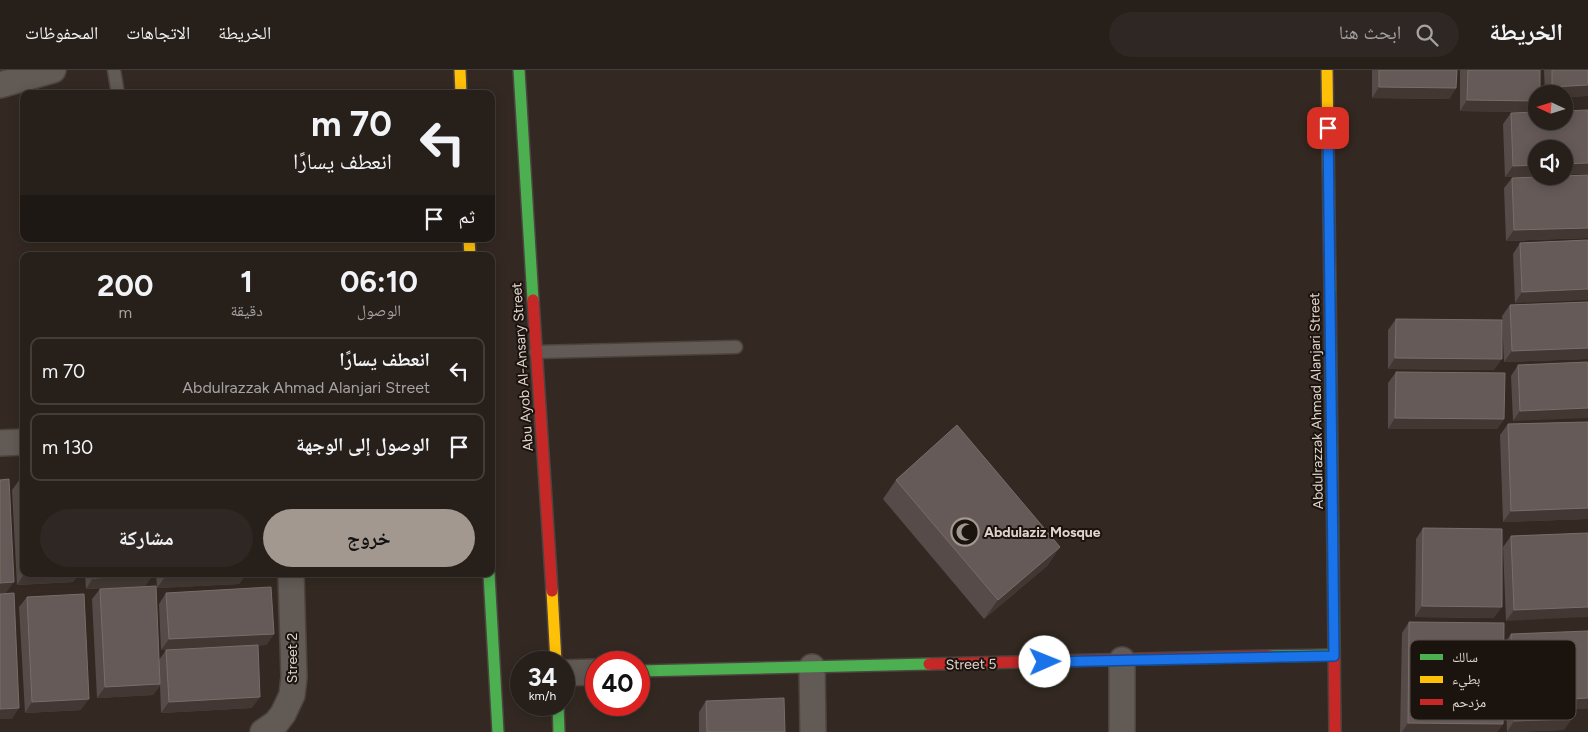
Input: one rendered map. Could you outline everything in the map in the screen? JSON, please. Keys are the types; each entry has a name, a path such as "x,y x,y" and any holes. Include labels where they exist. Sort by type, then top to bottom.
{"street":[{"path":"0,85 53,70"},
{"path":"460,70 461,90"},
{"name":"Abu Ayob Al-Ansary Street","path":"519,70 555,651"},
{"name":"Abdulrazzak Ahmad Alanjari Street","path":"1327,70 1335,732"},
{"path":"0,443 20,442"},
{"name":"Street 2","path":"263,732 276,723 283,714 292,695 294,677 291,577"},
{"path":"489,577 498,732"},
{"name":"Street 5","path":"650,671 1334,656"},
{"path":"1122,660 1122,732"},
{"path":"812,667 813,732"},
{"path":"559,716 560,732"}],"lane":[{"path":"114,70 117,90"},
{"path":"536,352 736,347"}],"building":[{"path":"1379,70 1457,70 1456,88 1379,87"},
{"path":"1468,70 1540,70 1540,85 1528,85 1528,101 1467,100"},
{"path":"1552,70 1588,70 1588,85 1552,85"},
{"path":"1588,110 1588,163 1573,164 1573,140 1528,140 1528,165 1513,166 1511,113 1528,112 1528,130 1573,130 1573,111"},
{"path":"1588,175 1588,228 1514,230 1512,178 1528,177 1528,185 1573,185 1573,176"},
{"path":"1588,240 1588,289 1522,292 1520,243"},
{"path":"1588,302 1588,348 1512,351 1510,305"},
{"path":"1396,319 1502,320 1502,359 1395,358"},
{"path":"1588,362 1588,408 1520,411 1518,365"},
{"path":"1396,372 1505,373 1504,419 1395,418"},
{"path":"1588,422 1588,508 1511,511 1508,424"},
{"name":"Abdulaziz Mosque","path":"957,425 1060,547 998,600 896,480"},
{"path":"9,479 14,582 0,583 0,480"},
{"path":"1423,528 1502,529 1502,607 1422,606"},
{"path":"1588,533 1588,607 1514,610 1511,536"},
{"path":"156,586 160,684 105,687 100,589"},
{"path":"271,587 274,634 169,639 166,593"},
{"path":"14,593 19,708 0,709 0,594"},
{"path":"84,594 89,699 32,702 27,597"},
{"path":"1409,622 1504,623 1504,640 1410,640 1410,720 1503,720 1503,724 1408,723"},
{"path":"1588,631 1588,698 1576,699 1576,640 1511,640 1511,634"},
{"path":"258,645 260,697 169,702 166,650"},
{"path":"784,698 785,732 707,732 706,701"}],"traffic: fast":[{"path":"519,70 533,300"},
{"path":"1330,289 1334,639"},
{"path":"489,577 498,732"},
{"path":"1270,656 1334,655"},
{"path":"650,671 929,664"},
{"path":"558,716 559,732"}],"traffic: slow":[{"path":"460,70 461,90"},
{"path":"1327,70 1330,289"},
{"path":"469,242 470,252"},
{"path":"552,591 555,651"}],"traffic: jam":[{"path":"533,300 552,591"},
{"path":"1334,639 1335,732"},
{"path":"929,664 1270,656"}],"place":[{"name":"Abdulaziz Mosque","path":"965,532"}],"route":[{"path":"1045,662 1334,656 1328,128"}]}
